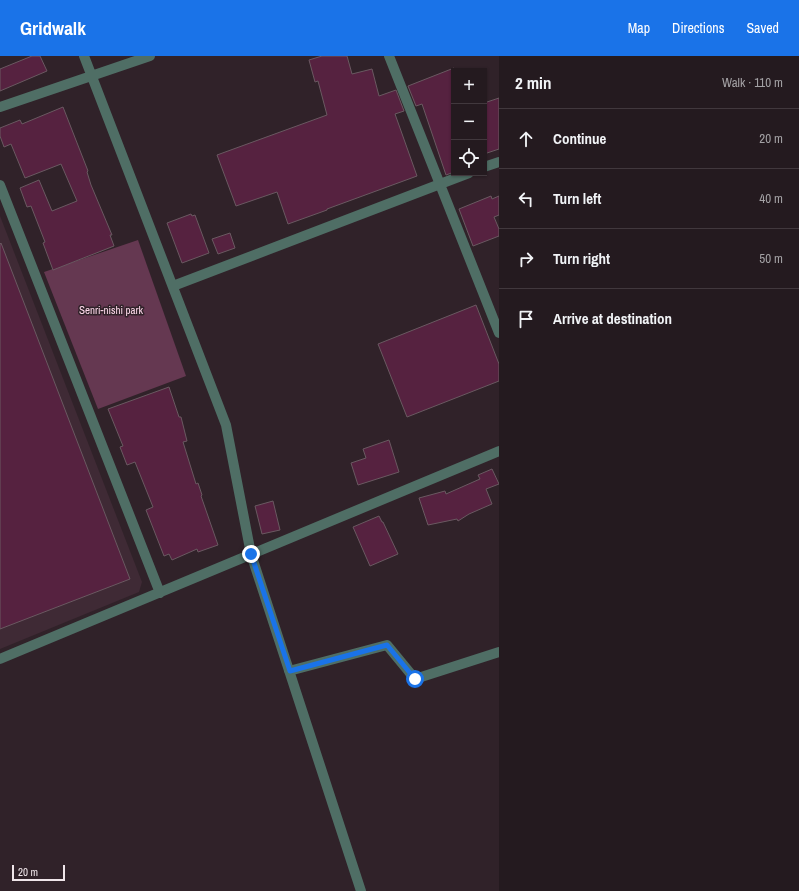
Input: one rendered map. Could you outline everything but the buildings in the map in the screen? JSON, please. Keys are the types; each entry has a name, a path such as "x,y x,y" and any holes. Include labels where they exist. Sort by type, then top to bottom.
{"street":[{"path":"84,56 226,425 251,554 361,891"},
{"path":"0,107 150,56"},
{"path":"388,56 499,333"},
{"path":"487,166 499,162"},
{"path":"173,286 461,176"},
{"path":"0,185 160,593"},
{"path":"0,659 499,451"},
{"path":"290,671 387,645 415,679 498,654"}],"shaded area":[{"path":"0,216 142,582 139,592 0,649"}],"green space":[{"name":"Senri-nishi park","path":"138,240 186,376 98,409 44,272"}],"route":[{"path":"251,554 290,671 387,645 415,679"}]}
